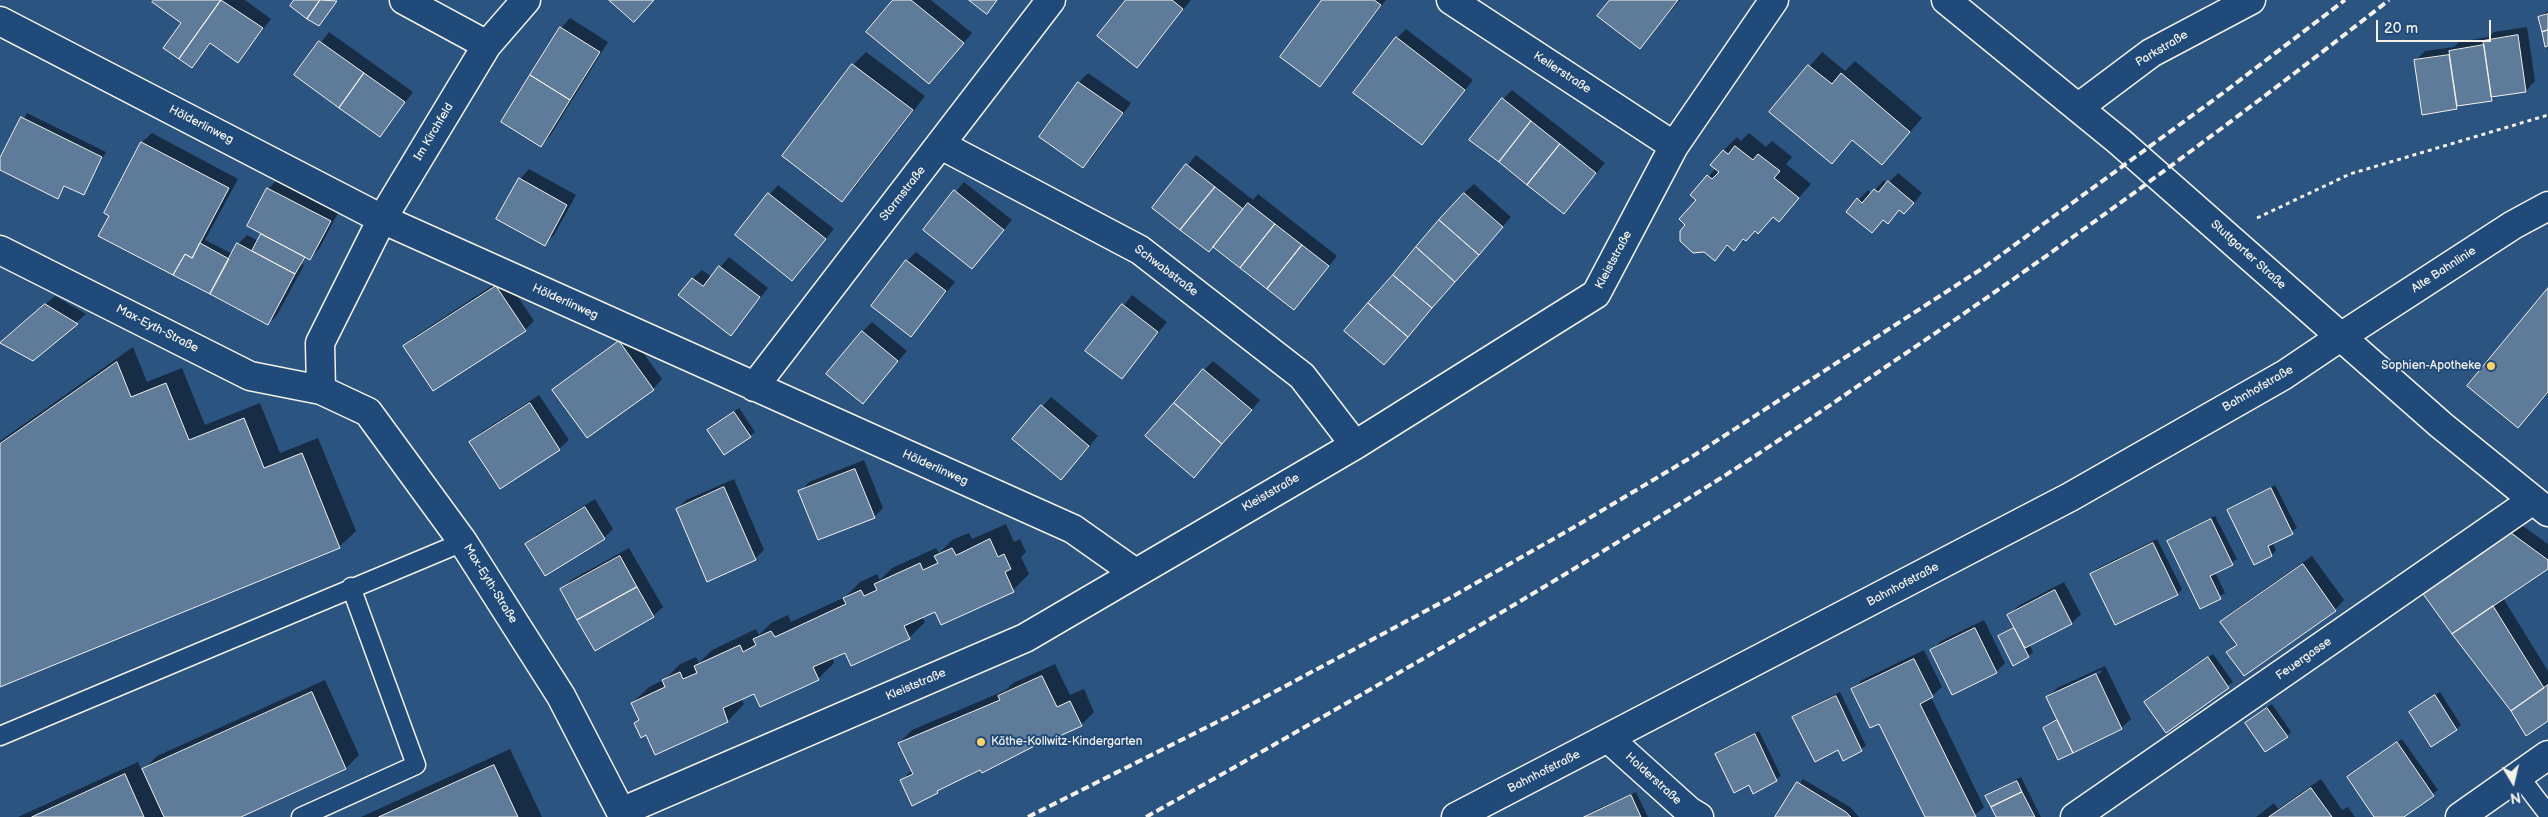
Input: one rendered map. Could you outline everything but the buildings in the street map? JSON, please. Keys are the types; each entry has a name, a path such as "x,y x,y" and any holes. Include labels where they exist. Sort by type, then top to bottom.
{"street":[{"path":"404,0 487,45"},
{"name":"Im Kirchfeld","path":"382,219 487,45 526,0"},
{"name":"Stormstraße","path":"754,387 941,146 1051,0"},
{"name":"Kellerstraße","path":"1451,0 1674,146"},
{"name":"Kleiststraße","path":"621,814 1025,638 1134,572 1355,445 1596,294 1674,146 1774,0"},
{"name":"Stuttgarter Straße","path":"1946,0 2079,108 2225,233 2441,425 2540,506"},
{"name":"Parkstraße","path":"2079,108 2151,53 2251,0"},
{"name":"Hölderlinweg","path":"0,21 382,219 1072,529 1134,572"},
{"name":"Schwabstraße","path":"941,146 1140,250 1302,376 1355,445"},
{"name":"Alte Bahnlinie","path":"2342,336 2512,225 2548,206"},
{"path":"321,390 320,343 382,219"},
{"name":"Max-Eyth-Straße","path":"0,250 250,376 321,390 368,412 463,542 561,696 621,814"},
{"name":"Bahnhofstraße","path":"1456,817 1609,739 2070,497 2284,375 2342,336"},
{"name":"Feuergasse","path":"2075,817 2540,506"},
{"name":"Holderstraße","path":"1609,739 1689,811 1699,817"},
{"path":"2460,817 2548,755"}],"lane":[{"path":"0,736 351,587 463,542"},
{"path":"302,817 416,765 351,587"},
{"path":"2519,776 2548,814"}],"path":[{"path":"2225,233 2350,174 2548,115"}],"railway":[{"path":"1028,817 1235,713 1448,599 1690,458 1983,268 2223,93 2345,0"},
{"path":"1146,817 1502,612 1643,527 1757,455 2078,233 2266,95 2389,0"}],"place":[{"name":"Sophien-Apotheke","path":"2491,366"},
{"name":"Käthe-Kollwitz-Kindergarten","path":"981,742"}]}
